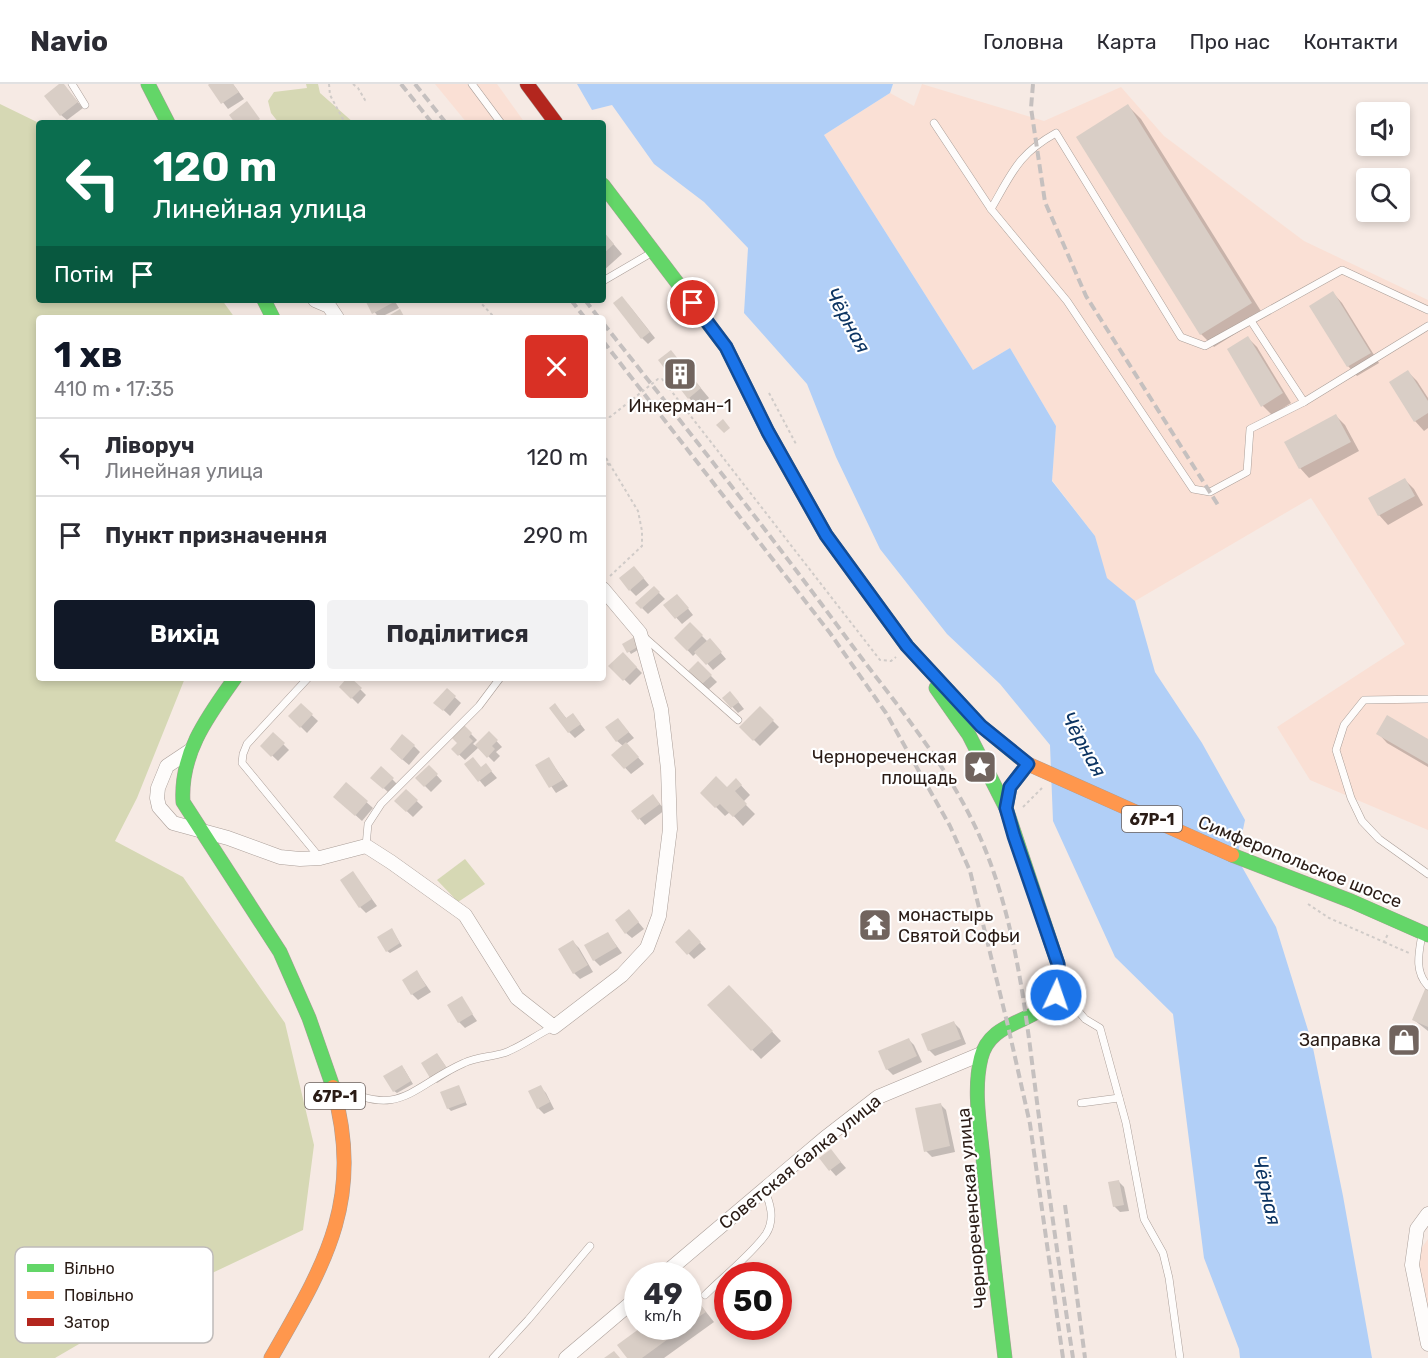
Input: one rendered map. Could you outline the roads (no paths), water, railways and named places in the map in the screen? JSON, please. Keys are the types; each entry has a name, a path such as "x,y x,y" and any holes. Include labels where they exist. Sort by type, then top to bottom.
{"main road":[{"path":"148,84 166,120"},
{"path":"527,84 554,120"},
{"name":"67Р-1","path":"606,189 726,347 768,432 826,535 907,646 981,726 1028,764"},
{"path":"907,646 969,735 1006,808 1058,964 1059,987 1056,995 1044,1009 997,1032 981,1054"},
{"name":"67Р-1","path":"233,681 212,710 184,767 181,784 183,802 278,948 317,1035 338,1108 344,1140 346,1178 339,1215 320,1270 271,1358"},
{"path":"1006,808 1010,787 1028,764"},
{"name":"Симферопольское шоссе","path":"1028,764 1257,866 1426,931"},
{"name":"Чернореченская улица","path":"981,1054 979,1094 982,1143 1005,1358"}],"street":[{"path":"322,303 329,306 335,315"},
{"path":"193,748 167,766 158,788 159,807 173,823 201,830 280,857 320,858 366,846 465,915 517,998 554,1027 622,975 647,948 659,916 670,829 669,769 661,709 640,633 606,593"},
{"name":"Советская балка улица","path":"678,1262 763,1189 878,1097 981,1054"},
{"path":"1428,1214 1417,1229 1412,1265 1428,1344"},
{"path":"566,1358 624,1309"}],"lane":[{"path":"72,84 85,105"},
{"path":"472,84 499,120"},
{"path":"934,123 992,209 1067,301 1192,489 1210,492 1247,472 1250,429 1304,402 1428,326"},
{"path":"992,209 1019,161 1036,144 1056,133 1181,337 1205,346 1342,270 1428,310"},
{"path":"606,279 654,252"},
{"path":"1251,321 1304,402"},
{"path":"640,633 738,720"},
{"path":"305,681 247,744 242,763 320,858"},
{"path":"366,846 368,824 381,804 479,706 498,681"},
{"path":"1428,699 1364,700 1344,725 1336,750 1351,798 1362,821 1379,839 1428,874"},
{"path":"1426,931 1418,958 1419,975 1428,986"},
{"path":"1059,987 1085,1019 1100,1028 1126,1123 1144,1220 1163,1253 1169,1278 1180,1358"},
{"path":"331,1082 352,1093 381,1101 408,1096 465,1062 505,1053 554,1027"},
{"path":"1081,1103 1119,1098"},
{"path":"705,1295 767,1233 771,1216 770,1199 763,1189"},
{"path":"492,1358 528,1320 590,1246"}],"water":[{"name":"Чёрная","path":"577,84 893,84 890,93 824,135 973,370 1010,348 1056,426 1052,481 1095,536 1107,578 1135,601 1155,672 1202,743 1245,820 1237,858 1276,927 1312,1043 1343,1196 1372,1358 1240,1358 1239,1349 1204,1258 1173,1014 1115,957 1053,821 1050,745 1000,684 947,634 880,549 836,457 807,384 744,313 748,248 704,202 654,164 612,105 592,110"}],"railway":[{"path":"401,84 430,120"},
{"path":"415,84 444,120"},
{"path":"1033,84 1031,108 1045,202 1086,296 1218,505"},
{"path":"573,303 583,315"},
{"path":"587,303 597,315"},
{"path":"606,327 760,522 906,716 956,791 983,844 995,875 1019,971 1073,1358"},
{"path":"606,345 830,633 886,713 950,826 970,871 1030,1124 1063,1358"},
{"path":"1065,1205 1085,1358"}],"place":[{"name":"Инкерман-1","path":"680,374"},
{"name":"Чернореченская площадь","path":"980,767"},
{"name":"монастырь Святой Софьи","path":"875,925"},
{"name":"Заправка","path":"1404,1040"}]}
